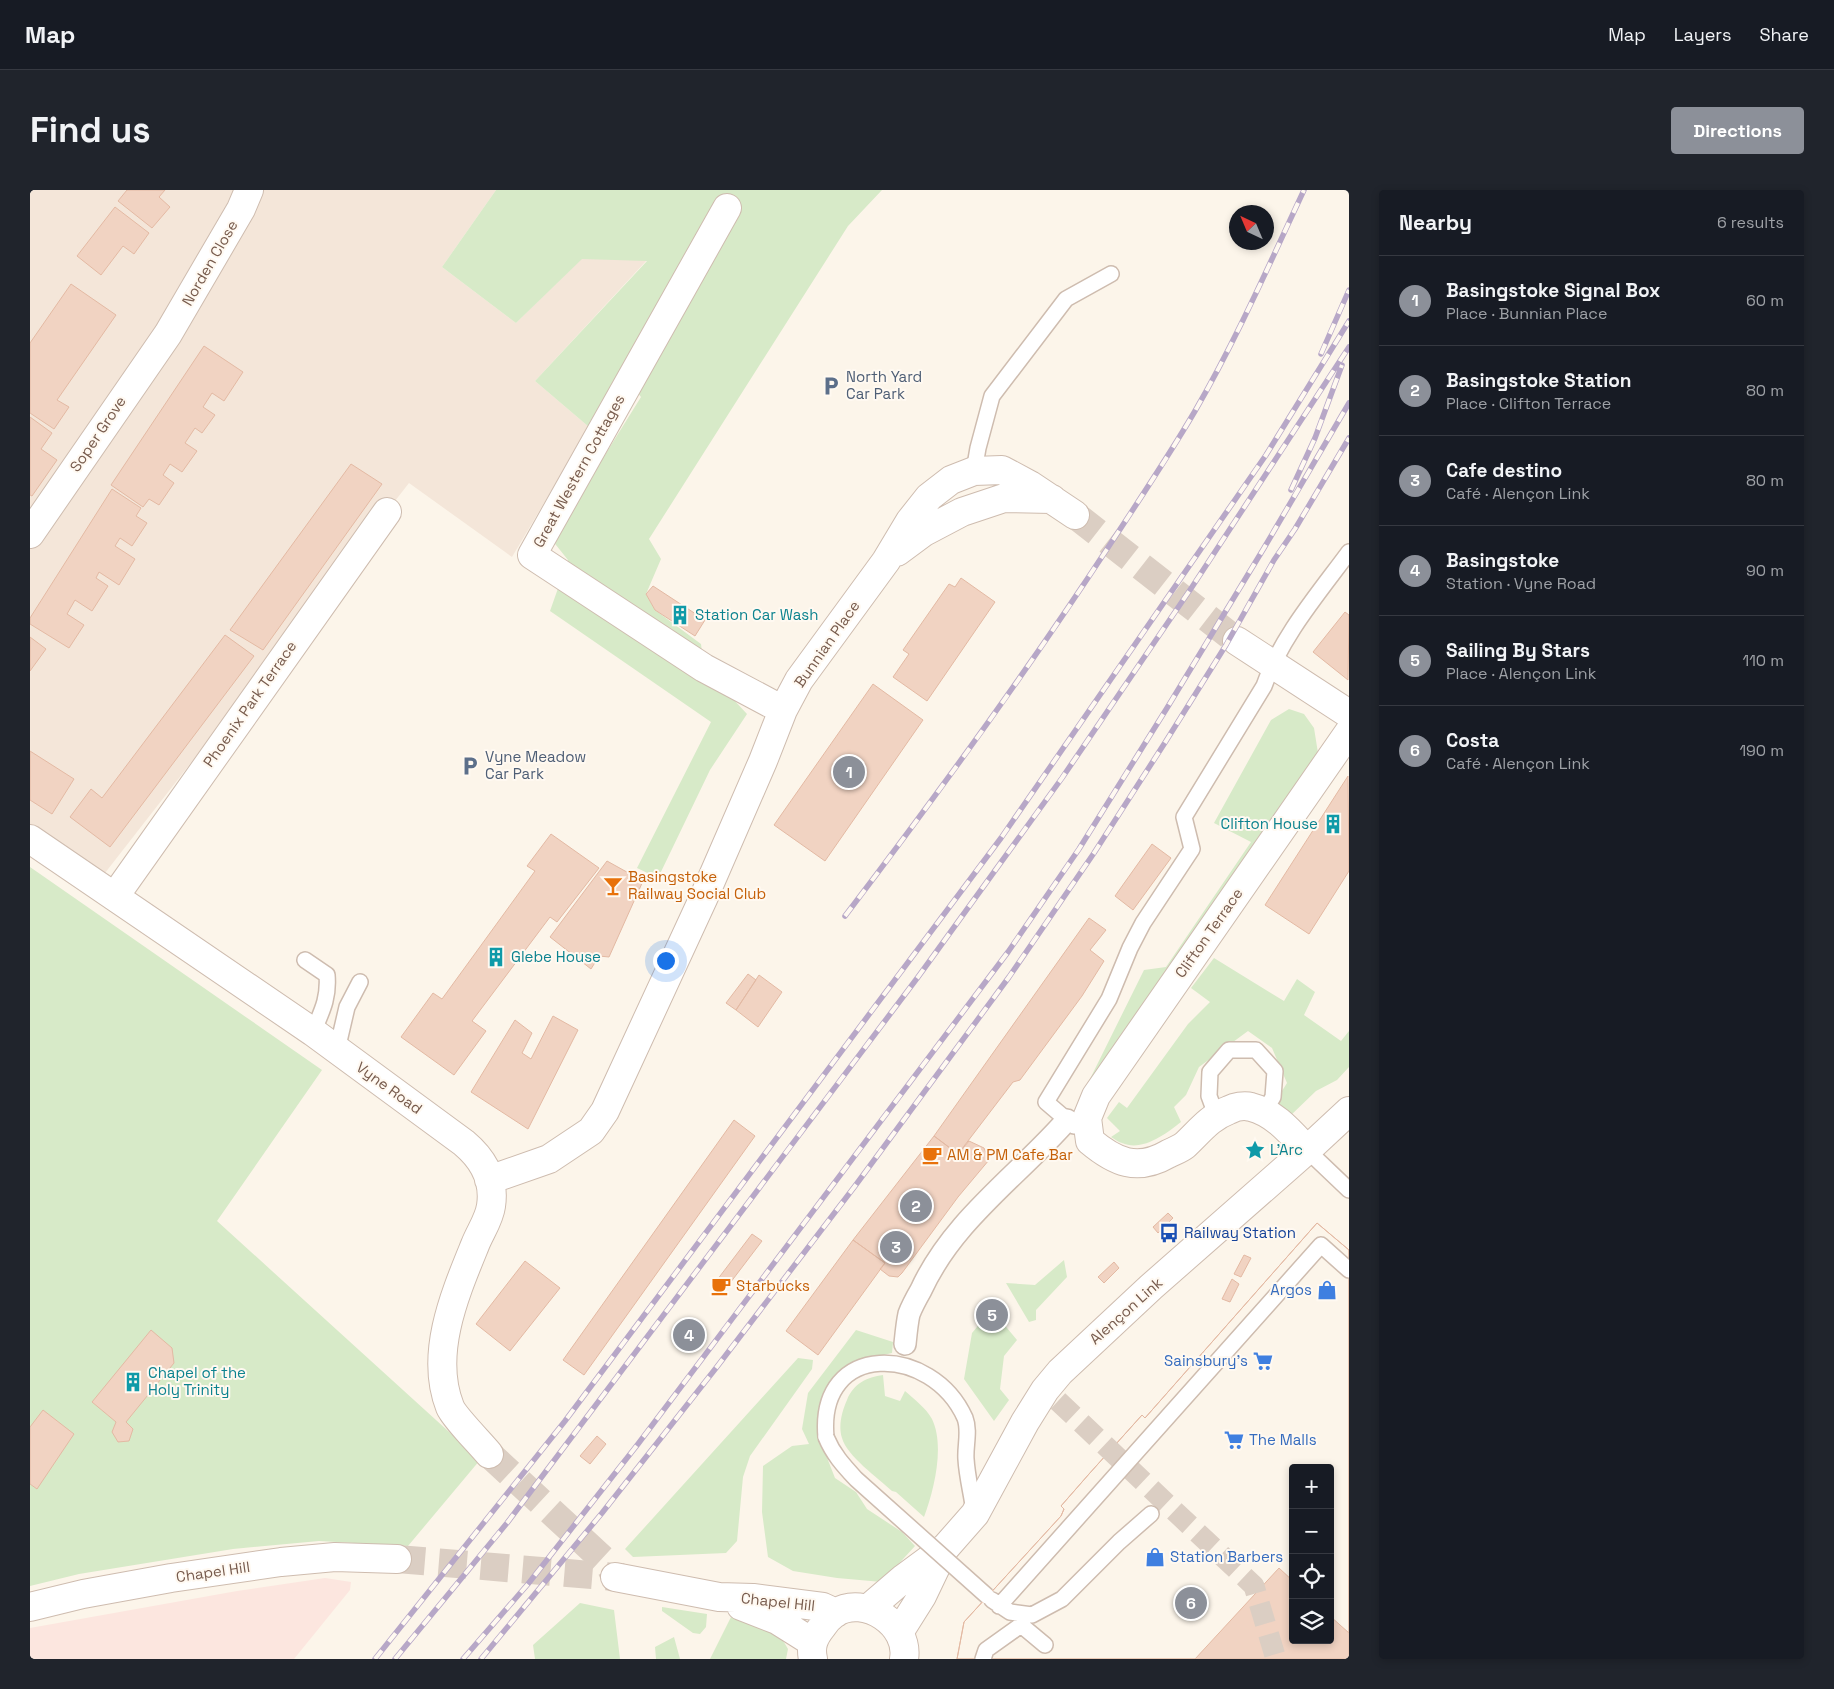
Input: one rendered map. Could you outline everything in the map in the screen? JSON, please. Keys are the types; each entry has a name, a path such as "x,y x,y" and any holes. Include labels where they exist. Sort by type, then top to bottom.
{"street":[{"name":"Norden Close","path":"168,334 249,190"},
{"name":"Great Western Cottages","path":"727,208 532,555 704,668 779,720"},
{"name":"Soper Grove","path":"30,534 168,334"},
{"name":"Bunnian Place","path":"490,1180 549,1159 591,1131 604,1110 704,899 779,720 800,680 886,561 910,521 929,497 951,480 974,470 1002,470 1030,485 1075,515"},
{"name":"Bunnian Place","path":"886,561 924,532 962,512 1004,498 1052,499"},
{"name":"Phoenix Park Terrace","path":"115,896 387,512"},
{"path":"1237,641 1349,714"},
{"name":"Clifton Terrace","path":"1090,1141 1087,1118 1096,1096 1349,732"},
{"name":"Vyne Road","path":"30,839 313,1032 464,1143 481,1160 490,1180 491,1206 486,1223 460,1282 447,1326 442,1355 442,1380 451,1409 489,1454"},
{"path":"1090,1141 1108,1155 1132,1164 1155,1162 1183,1146 1216,1114 1234,1107 1249,1106 1264,1112 1280,1122 1307,1150"},
{"name":"Alençon Link","path":"869,1608 904,1578 946,1547 975,1514 1025,1422 1045,1390 1060,1372 1349,1111"},
{"path":"905,1344 910,1313 928,1273 952,1239 995,1192 1032,1158 1067,1120"},
{"name":"Alençon Link","path":"900,1631 922,1596 946,1547"},
{"name":"Chapel Hill","path":"30,1607 83,1594 171,1578 281,1562 335,1557 397,1559"},
{"name":"Chapel Hill","path":"615,1577 719,1596 753,1598 823,1607 836,1613"},
{"name":"Chapel Hill","path":"719,1596 777,1620 813,1650"},
{"path":"813,1650 824,1624 836,1613 862,1607 869,1608 886,1618 900,1631 904,1644 904,1659"}],"lane":[{"path":"974,470 992,396 1066,299 1111,274"},
{"path":"1090,1141 1046,1102 1109,999 1130,948 1143,923 1192,849 1184,817 1264,686 1272,665 1292,632 1349,552"},
{"path":"305,960 326,975 327,982 325,1005 313,1032"},
{"path":"337,1050 347,1007 360,982"},
{"path":"1216,1114 1209,1096 1210,1072 1229,1050 1256,1050 1275,1071 1273,1097 1264,1112"},
{"path":"1307,1150 1349,1190"},
{"path":"999,1606 1320,1246 1349,1270"},
{"path":"975,1514 966,1459 967,1436 965,1419 951,1395 939,1382 906,1365 881,1362 863,1366 849,1374 835,1388 828,1404 825,1422 826,1436 831,1450 838,1461 987,1596 1010,1612 1032,1615 1062,1599 1119,1542 1151,1514"},
{"path":"983,1659 986,1650 1021,1625 1045,1645"}],"shaded area":[{"path":"30,190 496,190 442,267 516,323 582,258 647,260 535,381 589,427 512,557 409,483 105,873 30,838"},
{"path":"325,1578 351,1582 350,1590 294,1659 30,1659 30,1628 237,1591"}],"green space":[{"path":"496,190 882,190 848,226 649,539 661,559 646,594 655,610 701,644 704,668 747,714 710,770 658,878 637,868 711,722 550,611 568,560 552,540 641,397 620,371 589,427 535,381 647,261 582,259 516,323 442,267"},
{"path":"1289,709 1304,714 1314,728 1318,753 1088,1083 1144,970 1166,967 1251,842 1214,823 1271,720"},
{"path":"30,867 322,1070 217,1221 480,1460 408,1546 319,1541 233,1549 79,1574 30,1586"},
{"path":"1214,958 1284,1001 1297,979 1315,992 1304,1015 1341,1041 1349,1031 1349,1067 1337,1080 1316,1091 1289,1117 1272,1107 1287,1083 1272,1048 1248,1031 1199,1067 1186,1095 1174,1107 1181,1122 1168,1132 1146,1143 1130,1145 1119,1142 1111,1137 1120,1131 1107,1118 1119,1102 1127,1108 1188,1024 1210,1002 1191,988"},
{"path":"1064,1260 1067,1277 1036,1310 1036,1320 1029,1322 1006,1283 1035,1285"},
{"path":"982,1321 1002,1322 1017,1340 1004,1356 1000,1389 1009,1400 994,1421 964,1379 972,1333"},
{"path":"856,1330 893,1342 892,1353 866,1359 842,1374 822,1445 835,1478 856,1492 867,1509 902,1532 915,1546 882,1582 837,1578 793,1571 768,1557 762,1512 763,1466 792,1446 809,1444 802,1429 808,1393"},
{"path":"798,1358 813,1360 812,1369 750,1456 743,1477 737,1541 726,1553 633,1557 625,1549"},
{"path":"883,1375 885,1396 900,1401 905,1391 927,1411 936,1430 938,1442 937,1468 924,1517 864,1466 850,1452 842,1438 840,1429 841,1419 850,1394 861,1382"},
{"path":"580,1603 614,1610 620,1659 535,1659 533,1645"},
{"path":"662,1607 707,1614 706,1627 700,1634 693,1633 662,1611"},
{"path":"731,1617 757,1623 771,1629 783,1640 788,1649 786,1659 710,1659"},
{"path":"674,1637 680,1659 656,1659 655,1647"}],"building":[{"path":"127,190 165,190 159,197 170,207 152,228 118,201"},
{"path":"115,207 149,233 134,254 123,246 101,275 77,256"},
{"path":"71,284 116,315 57,400 69,407 54,429 30,413 30,343"},
{"path":"204,346 243,372 224,401 212,393 203,407 215,415 202,433 195,428 185,443 197,451 182,472 170,464 163,475 174,483 159,505 149,499 143,507 111,485"},
{"path":"30,417 52,433 41,449 57,460 32,496 30,495"},
{"path":"351,464 382,484 263,650 230,630"},
{"path":"112,489 141,508 136,516 147,523 132,546 120,538 115,546 135,559 119,585 99,572 96,578 108,586 92,611 75,600 67,614 84,625 69,648 30,624 30,618"},
{"path":"961,578 995,602 927,701 893,677 909,654 903,650 949,584 955,587"},
{"name":"Station Car Wash","path":"653,586 705,620 695,636 655,610 646,594"},
{"path":"1345,612 1349,615 1348,680 1313,652"},
{"path":"225,635 254,656 110,847 70,817 91,789 102,798"},
{"path":"30,637 46,649 30,671"},
{"path":"873,684 923,720 825,861 774,825"},
{"path":"30,751 74,779 52,814 30,800"},
{"name":"Clifton House","path":"1348,776 1349,871 1309,934 1265,905"},
{"name":"Glebe House","path":"551,834 599,868 557,922 550,917 472,1021 486,1031 454,1075 401,1037 433,993 442,999 535,871 527,866"},
{"path":"1152,844 1171,858 1133,910 1115,896"},
{"path":"607,861 643,881 609,957 599,956 591,969 550,937"},
{"path":"1089,918 1106,930 1090,950 1104,961 1082,996 1020,1080 1013,1082 958,1154 934,1136"},
{"path":"748,974 756,980 736,1010 726,1003"},
{"path":"759,975 782,992 758,1027 736,1010"},
{"path":"553,1016 578,1030 528,1129 471,1092 515,1020 532,1033 522,1053 531,1059"},
{"path":"734,1120 755,1136 584,1375 563,1360"},
{"path":"934,1136 958,1154 969,1141 984,1148 989,1160 958,1197 902,1273 898,1277 889,1276 880,1269 885,1263 853,1240"},
{"path":"1168,1213 1173,1218 1158,1233 1153,1227"},
{"name":"The Malls","path":"1317,1223 1349,1250 1349,1633 1334,1620 1334,1464 1289,1464 1289,1577 1279,1568 1195,1659 957,1659 964,1622 1061,1516 1064,1509 1061,1506 1089,1474 1142,1415 1145,1418"},
{"name":"The Malls","path":"1317,1223 1349,1250 1349,1659 957,1659 964,1622 1061,1516 1064,1509 1061,1506 1142,1415 1145,1418"},
{"path":"752,1234 762,1241 724,1291 714,1284"},
{"path":"853,1240 885,1263 818,1355 786,1331"},
{"path":"1244,1255 1251,1258 1241,1277 1234,1274"},
{"path":"525,1261 560,1288 510,1351 476,1324"},
{"path":"1114,1262 1119,1268 1104,1283 1098,1277"},
{"path":"1232,1279 1239,1284 1230,1302 1222,1299"},
{"name":"Chapel of the Holy Trinity","path":"151,1330 172,1348 174,1363 126,1422 133,1429 129,1441 118,1442 112,1432 116,1422 92,1402"},
{"path":"43,1410 74,1434 37,1489 30,1484 30,1427"},
{"path":"597,1436 606,1444 590,1464 580,1456"}],"tunnel":[{"path":"1075,515 1237,641"},
{"path":"1058,1401 1254,1586 1276,1659"},
{"path":"489,1454 610,1566 615,1577"},
{"path":"397,1559 615,1577"}],"railway":[{"path":"845,916 1013,687 1078,593 1164,462 1195,411 1224,357 1304,190"},
{"path":"1321,354 1349,290"},
{"path":"375,1659 565,1421 1001,838 1266,455 1349,321"},
{"path":"395,1659 507,1523 918,977 1062,778 1192,587 1349,347"},
{"path":"1291,490 1315,438 1342,365"},
{"path":"463,1659 528,1584 638,1444 1008,952 1079,849 1167,708 1349,403"},
{"path":"481,1659 602,1513 716,1368 855,1186 1009,977 1094,853 1166,741 1226,645 1274,560 1295,529 1349,438"}],"place":[{"name":"North Yard Car Park","path":"831,386"},
{"name":"Station Car Wash","path":"680,615"},
{"name":"Vyne Meadow Car Park","path":"470,766"},
{"name":"Basingstoke Signal Box","path":"849,772"},
{"name":"Clifton House","path":"1333,824"},
{"name":"Basingstoke Railway Social Club","path":"613,886"},
{"name":"Glebe House","path":"496,957"},
{"name":"L'Arc","path":"1255,1150"},
{"name":"AM & PM Cafe Bar","path":"932,1155"},
{"name":"Basingstoke Station","path":"916,1206"},
{"name":"Railway Station","path":"1169,1233"},
{"name":"Cafe destino","path":"896,1247"},
{"name":"Starbucks","path":"721,1286"},
{"name":"Argos","path":"1327,1290"},
{"name":"Sailing By Stars","path":"992,1315"},
{"name":"Basingstoke","path":"689,1335"},
{"name":"Sainsbury's","path":"1263,1361"},
{"name":"Chapel of the Holy Trinity","path":"133,1382"},
{"name":"The Malls","path":"1234,1440"},
{"name":"Station Barbers","path":"1155,1557"},
{"name":"Costa","path":"1191,1603"}]}
